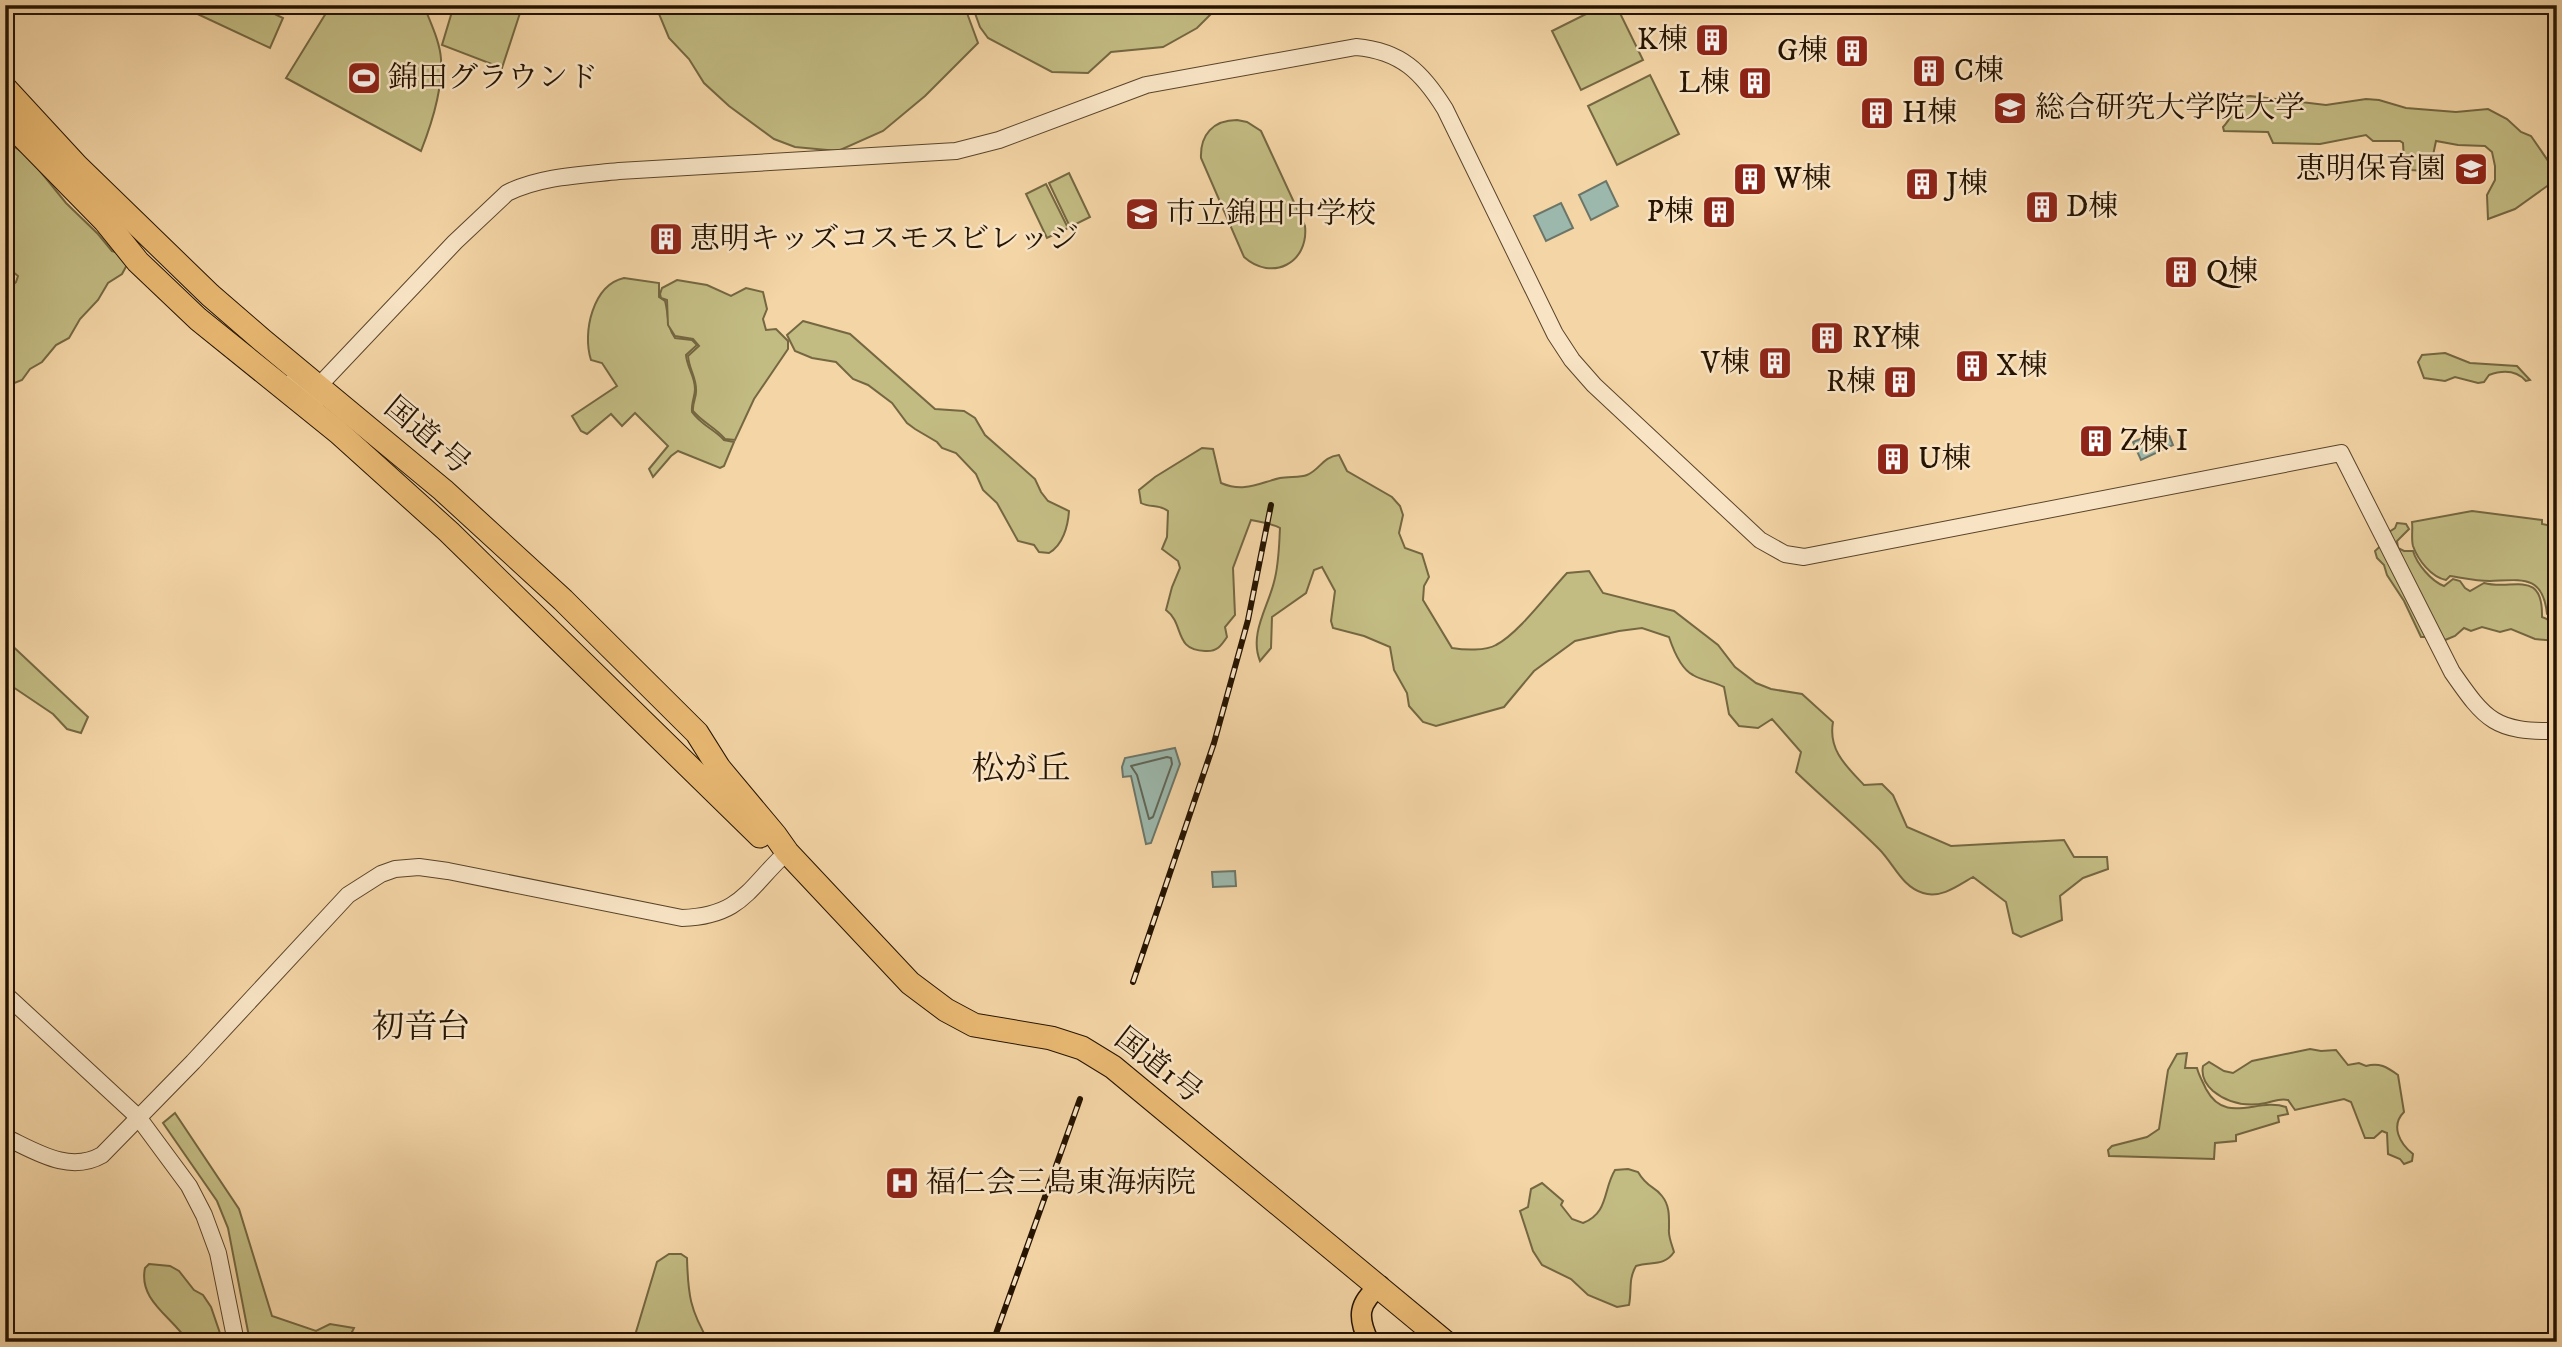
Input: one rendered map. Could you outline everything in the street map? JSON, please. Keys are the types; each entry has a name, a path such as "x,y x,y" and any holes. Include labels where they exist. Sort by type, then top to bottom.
{"highway":[{"name":"国道1号","path":"5,88 77,166 210,295 314,390 443,490 563,600 697,733 719,768 787,852 910,983 929,998 974,1025 1051,1038 1082,1048 1113,1067 1445,1342"},
{"name":"国道1号","path":"5,119 104,221 138,262 198,319 338,432 449,532 764,840 787,852"}],"main road":[{"path":"1369,1342 1362,1323 1362,1309 1367,1296 1380,1286"}],"street":[{"path":"314,390 455,242 508,193 516,189 568,177 619,171 956,151 999,140 1146,85 1356,47 1378,49 1414,68 1432,87 1555,334 1572,360 1604,394 1760,540 1785,554 1804,557 2341,453 2417,607 2452,672 2474,704 2493,721 2509,729 2557,732"},
{"path":"5,74 34,117"},
{"path":"5,127 27,142"},
{"path":"280,386 295,382 314,390 337,416 338,432"},
{"path":"5,1137 64,1162 84,1162 104,1153 348,895 388,871 419,867 448,871 682,918 705,917 727,910 749,893 769,868 787,852"},
{"path":"5,994 138,1117 188,1186 204,1215 218,1253 236,1342"}],"shaded area":[{"path":"194,5 256,5 283,18 270,48 191,11"},
{"name":"錦田グラウンド","path":"331,5 422,5 426,11 439,47 441,70 436,106 421,151 286,78"},
{"path":"454,5 506,5 521,10 502,68 442,45"},
{"path":"661,5 964,5 978,43 925,96 883,131 838,151 795,147 774,139 729,106 704,83 689,59 669,38 659,14"},
{"path":"972,5 1076,5 1093,12 1116,12 1123,5 1213,5 1211,14 1197,28 1163,47 1111,52 1088,73 1052,72 988,38 980,27"},
{"path":"1604,5 1616,5 1643,60 1581,90 1552,31"},
{"path":"1650,75 1679,134 1617,165 1588,106"},
{"path":"2243,97 2326,105 2366,99 2406,108 2456,112 2488,109 2531,136 2555,171 2557,179 2515,209 2488,219 2487,195 2495,180 2495,166 2492,152 2485,146 2436,141 2432,160 2426,171 2410,170 2404,161 2403,143 2400,141 2373,141 2366,135 2320,144 2273,143 2268,132 2224,131 2223,127"},
{"path":"1237,120 1247,122 1261,131 1305,226 1305,239 1295,259 1277,268 1266,268 1244,257 1201,158 1203,142 1210,130 1221,123"},
{"path":"5,141 27,155 66,203 112,251 119,253 128,263 122,274 108,283 69,338 56,345 22,380 12,384 5,379 5,328 9,315 5,312 5,293 18,276 5,265"},
{"path":"1069,173 1090,217 1070,227 1049,183"},
{"path":"1046,184 1068,228 1047,238 1026,194"},
{"path":"624,278 659,283 659,297 665,301 669,324 675,338 692,340 697,345 686,355 695,384 692,412 724,440 734,442 724,466 720,468 678,451 653,477 649,469 668,446 635,413 622,426 611,414 587,434 581,431 572,416 617,386 602,363 591,360 588,336 592,311 604,290 613,282"},
{"path":"677,280 707,285 731,296 746,288 763,292 767,309 763,319 766,330 776,329 788,341 788,349 754,399 735,440 725,439 693,411 696,385 688,356 699,346 693,339 675,336 668,325 667,300 661,298 660,294 662,288"},
{"path":"803,321 850,334 935,409 964,411 975,418 985,435 1035,479 1048,501 1069,511 1066,529 1054,550 1049,553 1039,552 1034,545 1018,541 997,503 983,490 976,474 956,453 942,448 907,423 892,403 868,385 853,379 836,362 812,358 795,351 787,335"},
{"path":"2445,353 2470,363 2517,366 2530,380 2526,381 2514,373 2504,372 2489,375 2484,382 2478,383 2455,377 2445,381 2424,378 2418,362 2422,355"},
{"path":"1202,448 1213,449 1221,483 1229,486 1244,487 1280,478 1304,476 1329,458 1339,455 1347,471 1392,497 1400,506 1403,515 1399,533 1405,548 1422,554 1429,577 1424,586 1423,600 1452,648 1469,650 1496,645 1524,622 1567,573 1589,571 1603,593 1674,611 1718,645 1735,667 1756,683 1771,689 1802,694 1833,722 1833,741 1845,764 1864,785 1882,784 1893,795 1907,827 1951,846 2064,840 2074,857 2107,857 2108,869 2083,878 2060,896 2062,920 2021,937 2013,933 2006,902 1973,877 1943,893 1930,894 1916,890 1909,886 1879,849 1796,772 1801,752 1772,719 1758,728 1739,726 1729,714 1724,687 1689,672 1678,658 1669,637 1642,628 1575,641 1534,671 1504,707 1436,726 1423,722 1409,706 1407,693 1394,670 1390,647 1364,636 1333,628 1331,621 1335,591 1322,567 1314,570 1306,593 1272,617 1271,648 1260,661 1257,651 1258,631 1276,575 1280,528 1267,523 1251,520 1233,568 1235,615 1225,627 1227,637 1216,649 1195,650 1184,641 1176,622 1166,610 1180,568 1178,561 1162,549 1167,537 1168,511 1141,503 1139,490"},
{"path":"2472,511 2542,520 2542,524 2557,527 2557,620 2547,614 2541,592 2529,582 2450,576 2446,580 2430,572 2418,557 2413,546 2412,522"},
{"path":"2397,523 2406,524 2409,529 2397,541 2398,548 2413,551 2425,572 2444,586 2453,579 2460,581 2470,591 2484,583 2531,587 2537,592 2541,602 2542,617 2554,626 2557,641 2535,639 2511,629 2500,632 2482,627 2471,631 2464,628 2445,640 2441,637 2421,637 2375,551 2388,539 2389,532"},
{"path":"5,639 88,717 81,733 67,729 53,714 13,687 5,690"},
{"path":"2310,1049 2336,1050 2348,1065 2379,1065 2398,1075 2404,1112 2397,1129 2404,1145 2413,1154 2412,1161 2404,1164 2400,1159 2388,1154 2387,1133 2382,1131 2374,1138 2365,1138 2351,1102 2344,1099 2295,1110 2285,1099 2259,1104 2238,1103 2213,1091 2203,1076 2203,1066 2209,1062 2233,1073 2252,1061"},
{"path":"2187,1053 2185,1068 2197,1068 2206,1089 2214,1100 2223,1106 2243,1108 2275,1105 2286,1107 2288,1114 2278,1116 2279,1122 2236,1135 2236,1141 2215,1143 2214,1159 2109,1156 2108,1150 2112,1146 2147,1137 2159,1129 2168,1070 2177,1054"},
{"path":"175,1113 239,1209 272,1316 316,1331 330,1324 354,1328 347,1342 250,1342 228,1228 217,1201 163,1123"},
{"path":"1628,1169 1638,1172 1665,1200 1674,1252 1662,1262 1636,1266 1631,1281 1629,1305 1617,1307 1588,1295 1571,1279 1542,1265 1533,1251 1520,1211 1528,1207 1531,1189 1542,1183 1563,1201 1561,1205 1572,1219 1583,1223 1591,1219 1601,1207 1615,1170"},
{"path":"669,1254 681,1254 687,1258 691,1302 709,1342 633,1342 657,1262"},
{"path":"149,1264 170,1266 179,1271 194,1290 203,1295 211,1307 223,1342 188,1342 158,1308 147,1290 144,1280 145,1268"}],"water":[{"path":"1606,181 1618,206 1591,220 1579,195"},
{"path":"1561,203 1573,228 1546,241 1534,216"},
{"path":"2166,428 2173,445 2141,460 2133,442"},
{"path":"1175,748 1180,764 1151,843 1146,844 1131,776 1123,777 1122,767 1125,758"},
{"path":"1235,871 1236,886 1213,887 1212,872"}],"railway":[{"path":"1133,982 1214,743 1248,620 1271,505"},
{"path":"993,1342 1080,1099"}],"place":[{"name":"K棟","path":"1712,40"},
{"name":"G棟","path":"1852,51"},
{"name":"C棟","path":"1929,71"},
{"name":"錦田グラウンド","path":"364,78"},
{"name":"L棟","path":"1755,83"},
{"name":"総合研究大学院大学","path":"2010,108"},
{"name":"H棟","path":"1877,113"},
{"name":"恵明保育園","path":"2471,169"},
{"name":"W棟","path":"1750,179"},
{"name":"J棟","path":"1922,184"},
{"name":"D棟","path":"2042,207"},
{"name":"P棟","path":"1719,212"},
{"name":"市立錦田中学校","path":"1142,214"},
{"name":"恵明キッズコスモスビレッジ","path":"666,239"},
{"name":"Q棟","path":"2181,272"},
{"name":"RY棟","path":"1827,338"},
{"name":"V棟","path":"1775,363"},
{"name":"X棟","path":"1972,366"},
{"name":"R棟","path":"1900,382"},
{"name":"Z棟 I","path":"2096,441"},
{"name":"U棟","path":"1893,459"},
{"name":"福仁会三島東海病院","path":"902,1183"}],"district":[{"name":"松が丘","path":"1021,769"},
{"name":"初音台","path":"421,1027"}]}
